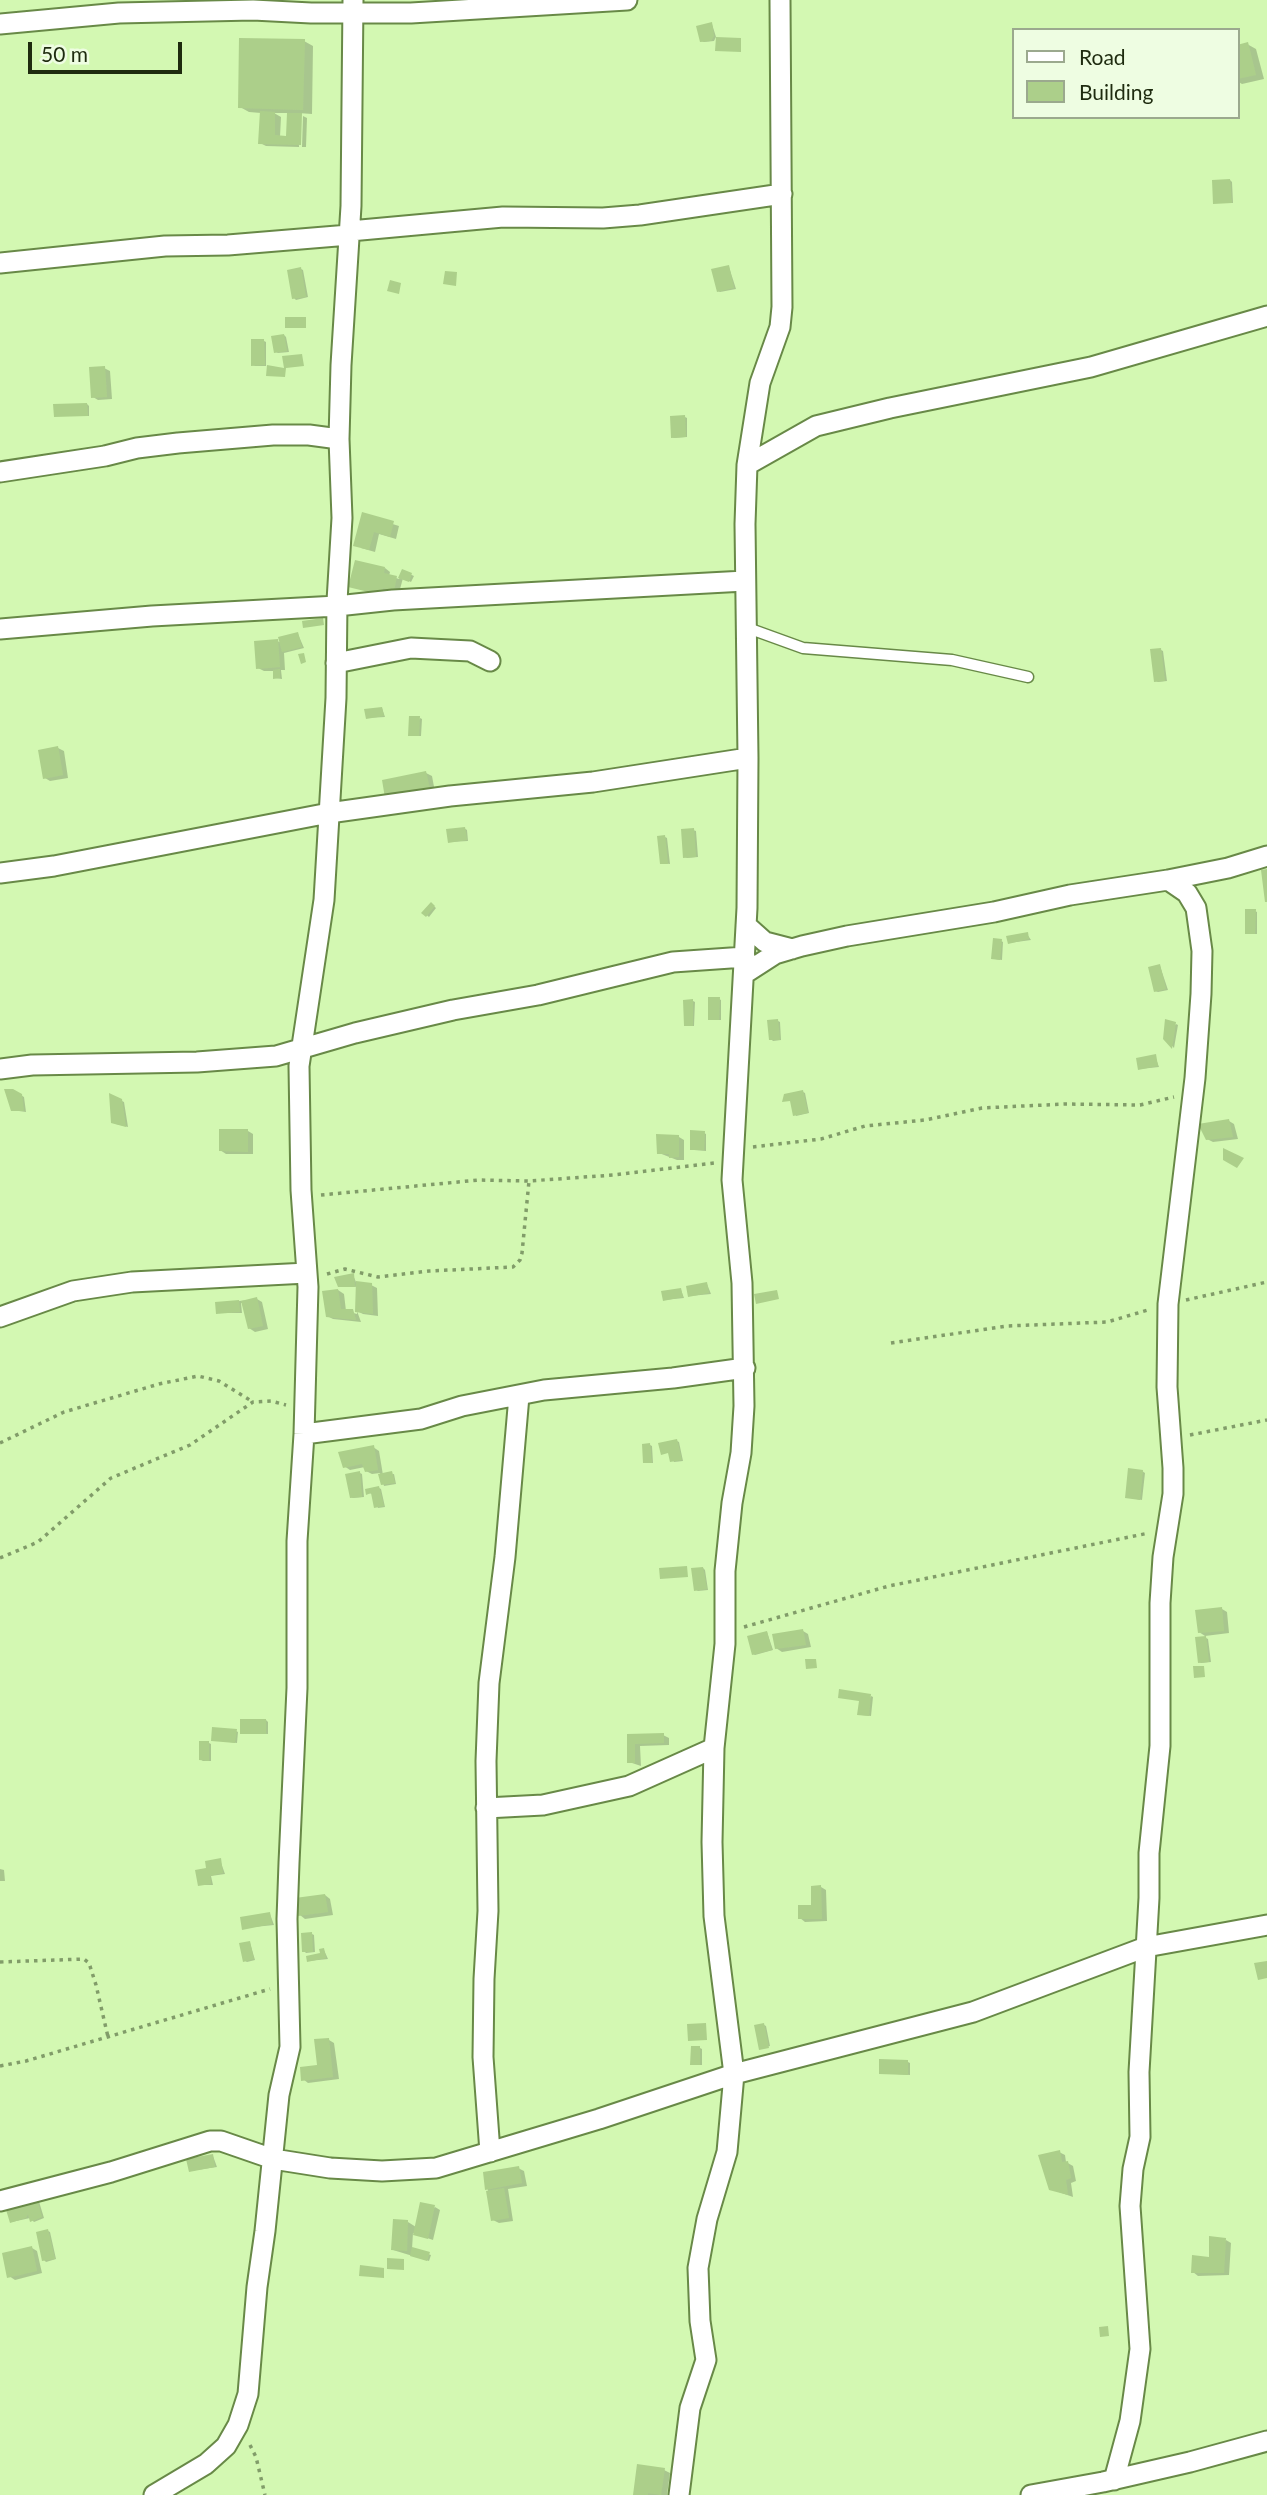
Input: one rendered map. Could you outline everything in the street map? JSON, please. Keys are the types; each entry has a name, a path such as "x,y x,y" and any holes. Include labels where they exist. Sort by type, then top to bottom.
{"street":[{"path":"0,24 119,13 253,10 311,13 353,6 424,12 627,0"},
{"path":"679,2495 690,2408 706,2360 700,2321 698,2268 707,2219 727,2152 734,2074 715,1916 712,1842 714,1748 726,1632 725,1572 732,1503 741,1453 745,1368 741,1270 732,1180 746,925 747,465 760,383 779,327 782,307 780,0"},
{"path":"154,2495 206,2464 226,2446 238,2425 247,2394 279,2095 290,2047 288,1874 297,1688 297,1541 304,1434 307,1280 299,1110 301,1049 324,900 329,813 342,518 340,439 350,233 353,6"},
{"path":"0,263 165,246 228,245 503,217 603,218 640,215 782,194"},
{"path":"747,465 816,426 1091,367 1189,341 1267,316"},
{"path":"0,472 178,443 273,435 309,435 340,439"},
{"path":"0,629 393,600 745,581"},
{"path":"336,663 411,648 470,651 490,661"},
{"path":"0,873 54,866 329,813 463,794 593,782 748,758"},
{"path":"0,1069 32,1065 247,1060 276,1056 355,1032 453,1010 538,995 662,965 744,965 775,954 848,936 925,925 1070,895 1168,880 1228,868 1267,856"},
{"path":"1114,2480 1130,2421 1140,2349 1130,2206 1133,2169 1140,2137 1139,2072 1150,1898 1149,1853 1160,1746 1160,1603 1163,1556 1173,1494 1167,1387 1168,1304 1200,1026 1202,951 1196,908 1187,893 1168,880"},
{"path":"746,925 765,942 793,949"},
{"path":"0,1317 73,1291 132,1282 307,1280"},
{"path":"304,1434 421,1419 462,1406 544,1390 673,1378 745,1368"},
{"path":"490,2152 484,2057 489,1683 505,1557 519,1396"},
{"path":"486,1808 543,1805 629,1786 714,1748"},
{"path":"0,2200 111,2172 210,2141 221,2141 273,2159 330,2168 382,2171 436,2168 734,2074 973,2012 1146,1947 1267,1925"},
{"path":"1031,2495 1114,2480 1267,2441"}],"lane":[{"path":"745,627 803,648 952,660 1028,677"}],"path":[{"path":"301,1197 479,1180 529,1181 613,1175 821,1139 865,1126 925,1121 982,1108 1046,1104 1140,1105 1193,1093"},
{"path":"307,1280 345,1269 378,1277 429,1271 513,1267 520,1260 522,1253 529,1181"},
{"path":"891,1343 1007,1326 1107,1322 1168,1304 1267,1282"},
{"path":"0,1443 64,1412 159,1384 198,1377 219,1381 253,1402"},
{"path":"0,1558 38,1542 111,1478 190,1445 253,1402 271,1401 304,1410"},
{"path":"1171,1439 1267,1420"},
{"path":"726,1632 890,1586 1168,1530"},
{"path":"0,1962 84,1959 89,1963 96,1985 108,2037"},
{"path":"0,2066 26,2061 290,1982"},
{"path":"238,2425 256,2457 265,2495"}],"building":[{"path":"712,22 714,36 711,41 700,42 696,26"},
{"path":"716,37 741,38 741,52 715,51"},
{"path":"239,38 305,39 303,110 238,108"},
{"path":"1248,42 1256,75 1239,79 1239,44"},
{"path":"260,111 275,112 275,135 286,136 287,113 302,113 301,145 258,144"},
{"path":"1230,179 1232,203 1213,204 1212,180"},
{"path":"729,265 734,288 717,292 711,269"},
{"path":"301,267 306,297 292,299 287,270"},
{"path":"445,271 457,272 456,286 443,284"},
{"path":"390,280 401,283 399,294 387,291"},
{"path":"285,317 306,317 306,328 285,328"},
{"path":"284,334 287,351 274,353 271,336"},
{"path":"251,339 264,339 265,365 251,366"},
{"path":"302,354 304,366 286,368 285,377 266,376 267,365 284,368 282,356"},
{"path":"105,366 107,397 91,398 89,367"},
{"path":"87,403 88,416 54,417 53,404"},
{"path":"685,415 686,437 671,438 670,416"},
{"path":"362,512 394,521 390,537 374,532 369,550 353,546"},
{"path":"355,560 385,567 384,573 397,576 394,591 383,588 381,595 348,587"},
{"path":"402,569 412,573 409,582 398,578"},
{"path":"323,618 324,625 303,628 302,621"},
{"path":"298,632 302,647 282,652 278,637"},
{"path":"278,639 280,667 256,669 254,641"},
{"path":"1161,648 1165,681 1154,682 1150,649"},
{"path":"304,653 306,662 301,664 298,654"},
{"path":"280,669 280,678 273,679 273,670"},
{"path":"382,707 384,716 366,719 364,709"},
{"path":"409,716 420,716 419,736 408,736"},
{"path":"58,746 63,775 43,779 38,750"},
{"path":"426,771 430,789 385,798 382,780"},
{"path":"465,827 467,840 448,843 446,829"},
{"path":"694,828 696,857 683,858 681,829"},
{"path":"665,835 668,864 660,864 657,836"},
{"path":"1267,869 1267,902 1265,902 1261,870"},
{"path":"431,902 435,906 426,917 421,913"},
{"path":"1245,909 1256,909 1255,934 1245,934"},
{"path":"1028,932 1029,939 1008,944 1006,936"},
{"path":"993,938 1002,939 1000,960 991,959"},
{"path":"1160,964 1166,989 1154,992 1148,967"},
{"path":"708,997 720,997 719,1020 708,1020"},
{"path":"693,999 693,1026 684,1026 683,1000"},
{"path":"778,1019 780,1040 769,1040 767,1020"},
{"path":"1165,1019 1176,1022 1172,1049 1163,1039"},
{"path":"1156,1054 1158,1066 1138,1070 1136,1058"},
{"path":"4,1089 13,1089 22,1094 24,1111 11,1111"},
{"path":"803,1090 808,1113 793,1116 790,1101 782,1102 784,1094"},
{"path":"109,1093 122,1099 126,1127 111,1123"},
{"path":"1229,1119 1233,1137 1206,1140 1198,1124"},
{"path":"219,1129 248,1129 248,1152 219,1151"},
{"path":"690,1130 705,1131 704,1150 690,1150"},
{"path":"656,1134 679,1135 679,1157 669,1158 669,1154 657,1154"},
{"path":"1223,1148 1244,1158 1237,1168 1223,1160"},
{"path":"354,1273 355,1287 338,1287 334,1277"},
{"path":"356,1281 372,1283 373,1314 355,1312"},
{"path":"707,1282 709,1293 688,1297 686,1286"},
{"path":"681,1288 683,1297 663,1301 661,1291"},
{"path":"338,1289 341,1309 353,1309 356,1320 326,1317 322,1291"},
{"path":"777,1290 779,1299 756,1304 754,1294"},
{"path":"257,1297 263,1326 248,1329 241,1301"},
{"path":"239,1300 240,1312 216,1314 215,1302"},
{"path":"677,1439 682,1460 670,1462 668,1453 661,1455 658,1443"},
{"path":"650,1443 652,1463 643,1463 642,1444"},
{"path":"374,1445 378,1470 365,1472 362,1464 343,1468 338,1452"},
{"path":"1128,1468 1143,1470 1140,1500 1125,1498"},
{"path":"360,1471 362,1497 350,1498 345,1474"},
{"path":"392,1471 395,1483 381,1485 378,1474"},
{"path":"379,1486 384,1506 374,1508 371,1493 366,1495 365,1489"},
{"path":"687,1566 688,1577 660,1579 659,1568"},
{"path":"703,1567 707,1589 694,1591 691,1568"},
{"path":"1222,1607 1224,1631 1198,1633 1195,1610"},
{"path":"803,1629 806,1645 775,1649 772,1634"},
{"path":"767,1631 772,1650 752,1655 747,1636"},
{"path":"1206,1636 1209,1662 1198,1663 1195,1637"},
{"path":"805,1659 816,1659 817,1668 806,1669"},
{"path":"1193,1666 1204,1666 1205,1677 1194,1678"},
{"path":"839,1689 871,1694 869,1716 857,1715 859,1701 838,1698"},
{"path":"240,1719 266,1719 266,1734 240,1734"},
{"path":"212,1727 237,1729 235,1743 211,1741"},
{"path":"664,1733 664,1743 635,1744 635,1763 627,1763 627,1734"},
{"path":"199,1741 209,1741 209,1761 199,1760"},
{"path":"221,1858 223,1873 210,1876 211,1884 198,1886 195,1870 206,1868 205,1861"},
{"path":"821,1885 822,1919 798,1919 798,1905 811,1905 811,1886"},
{"path":"325,1894 328,1912 298,1916 295,1898"},
{"path":"270,1912 272,1924 242,1930 240,1917"},
{"path":"312,1932 313,1952 302,1952 301,1933"},
{"path":"250,1941 254,1959 243,1962 239,1943"},
{"path":"324,1948 326,1958 307,1962 306,1956 320,1953 319,1949"},
{"path":"1267,1961 1267,1978 1258,1980 1254,1963"},
{"path":"706,2023 707,2040 688,2041 687,2024"},
{"path":"764,2023 769,2048 759,2050 754,2025"},
{"path":"329,2038 333,2077 301,2081 300,2067 317,2065 314,2039"},
{"path":"691,2046 700,2046 700,2065 690,2065"},
{"path":"879,2059 908,2060 908,2075 879,2074"},
{"path":"1060,2150 1062,2162 1068,2161 1071,2178 1066,2180 1068,2195 1049,2190 1038,2155"},
{"path":"213,2154 215,2167 189,2172 186,2159"},
{"path":"519,2166 522,2183 485,2190 483,2172"},
{"path":"504,2188 509,2218 491,2221 486,2191"},
{"path":"35,2192 42,2217 30,2222 28,2214 26,2218 10,2223 4,2203"},
{"path":"420,2202 435,2205 428,2239 413,2235"},
{"path":"393,2219 408,2220 407,2251 391,2250"},
{"path":"48,2229 55,2259 42,2261 36,2232"},
{"path":"1209,2236 1226,2238 1224,2273 1191,2273 1192,2255 1209,2257"},
{"path":"32,2246 37,2271 7,2278 2,2253"},
{"path":"412,2247 430,2252 427,2261 410,2256"},
{"path":"387,2258 404,2259 404,2270 387,2269"},
{"path":"360,2265 384,2268 384,2278 359,2276"},
{"path":"1108,2326 1109,2336 1100,2337 1099,2327"},
{"path":"637,2464 665,2468 661,2495 633,2495"}]}
